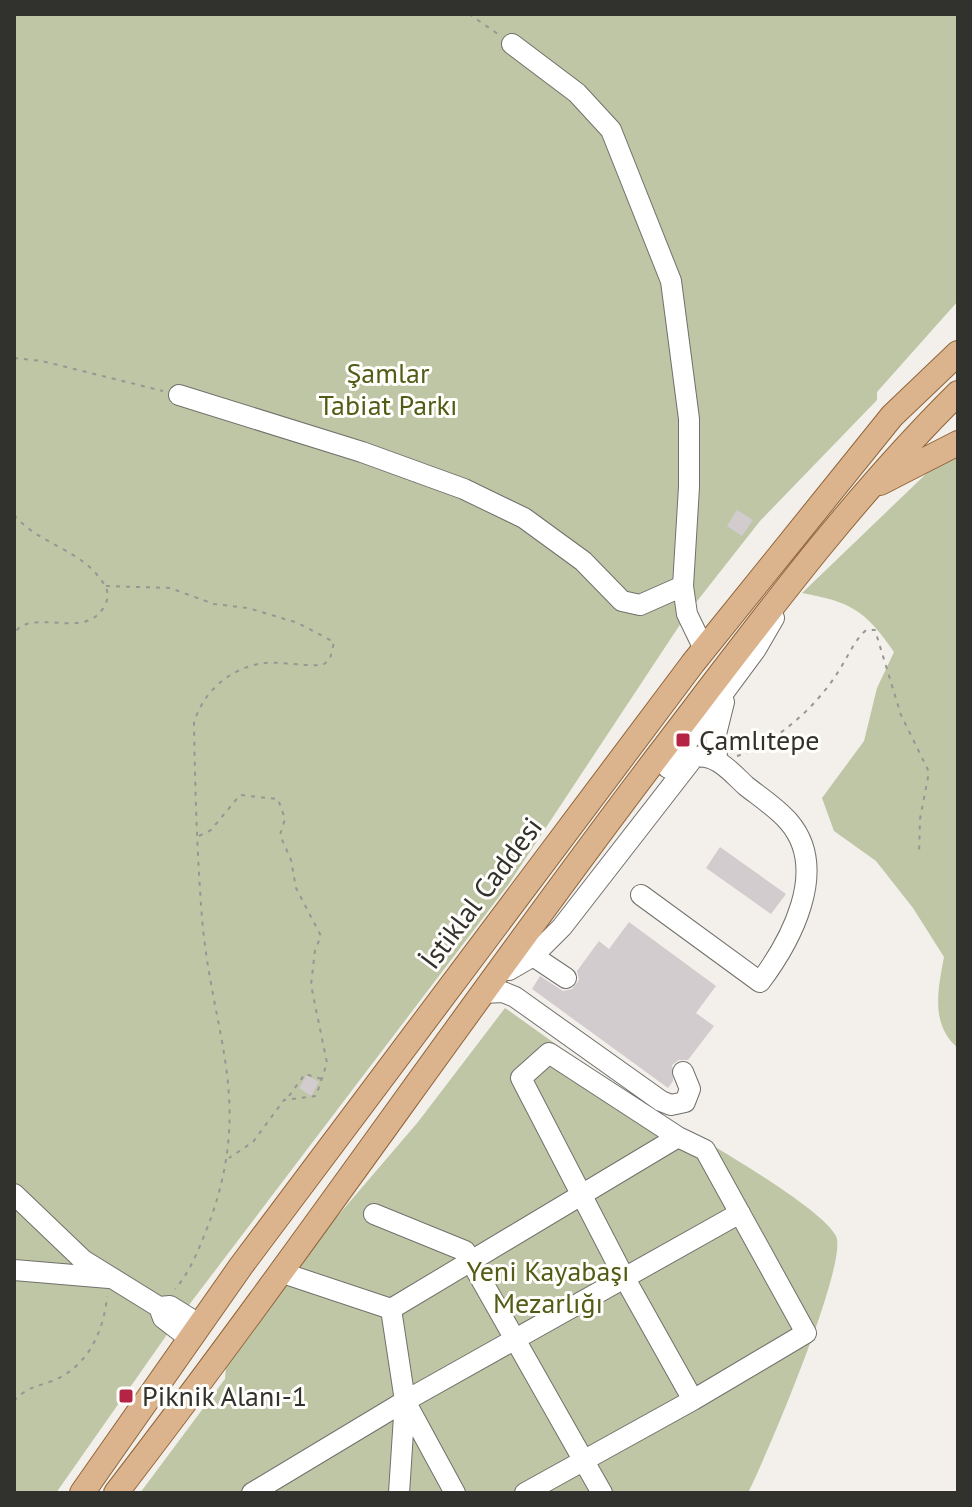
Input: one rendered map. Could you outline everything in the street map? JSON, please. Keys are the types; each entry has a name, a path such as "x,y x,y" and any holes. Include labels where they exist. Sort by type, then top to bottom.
{"main road":[{"name":"İstiklal Caddesi","path":"82,1493 194,1331 704,649 892,416 958,353"},
{"name":"İstiklal Caddesi","path":"116,1493 585,852 870,488 910,441 958,393"},
{"path":"870,488 958,443"}],"street":[{"path":"512,44 577,93 611,130 671,281 689,419 689,487 683,586 687,614 704,649"},
{"path":"179,395 362,452 464,489 524,518 583,561 622,601 640,605 683,586"},
{"path":"483,993 509,970 557,914 729,687 802,572"},
{"path":"717,760 717,722 729,687"},
{"path":"509,970 533,956 562,927 688,761 703,756 717,760 795,830 805,867 805,887 788,944 760,982 641,895"},
{"path":"533,956 566,978"},
{"path":"483,993 503,992 515,997 661,1101 671,1105 685,1102 690,1089 683,1072"},
{"path":"525,1493 693,1400 806,1333 705,1150 678,1137 549,1053 521,1078 624,1277 693,1400"},
{"path":"280,1272 391,1309 678,1137"},
{"path":"14,1194 52,1233 109,1278 159,1307 170,1306 194,1331"},
{"path":"252,1493 405,1401 740,1213"},
{"path":"374,1214 465,1251 602,1493"},
{"path":"14,1270 109,1278"},
{"path":"391,1309 405,1401 399,1493"},
{"path":"405,1401 455,1493"}],"path":[{"path":"469,14 512,44"},
{"path":"14,358 42,361 179,395"},
{"path":"14,515 33,535 80,558 106,586 108,597 103,609 94,618 75,624 24,625 14,633"},
{"path":"106,586 170,588 214,604 248,608 298,623 334,642 330,659 323,665 254,665 222,681 200,701 194,723 204,933 229,1074 232,1125 228,1158 200,1245 181,1282 159,1307"},
{"path":"717,760 749,752 804,713 838,673 855,639 866,630 875,630 901,715 929,772 920,819 919,855"},
{"path":"198,837 211,830 240,795 278,799 285,819 280,835 291,860 296,888 321,936 311,977 315,1016 327,1058 316,1096 288,1097"},
{"path":"228,1158 240,1154 253,1142 305,1074 323,1080"},
{"path":"14,1401 25,1390 61,1377 84,1358 102,1327 109,1278"}],"green space":[{"name":"Şamlar Tabiat Parkı","path":"14,14 958,14 958,301 877,392 877,400 760,521 687,614 508,885 173,1326 56,1493 14,1493"},
{"path":"958,453 958,1048 943,1029 938,1006 944,957 913,908 876,861 834,831 822,798 864,741 877,688 894,652 874,626 856,610 833,600 802,593 928,472"},
{"name":"Yeni Kayabaşı Mezarlığı","path":"505,1008 628,1094 778,1186 824,1222 836,1236 837,1253 818,1320 787,1404 748,1493 140,1493 225,1379 226,1366 329,1226 418,1122"}],"building":[{"path":"737,510 753,520 742,536 727,526"},
{"path":"720,847 786,894 771,914 706,868"},
{"path":"629,922 716,986 696,1013 714,1026 688,1060 679,1060 672,1065 673,1081 668,1088 532,989 540,976 563,991 572,989 579,980 577,971 599,941 609,949"},
{"path":"307,1075 319,1082 311,1096 299,1088"}],"place":[{"name":"Çamlıtepe","path":"683,740"},
{"name":"Piknik Alanı-1","path":"126,1396"}]}
